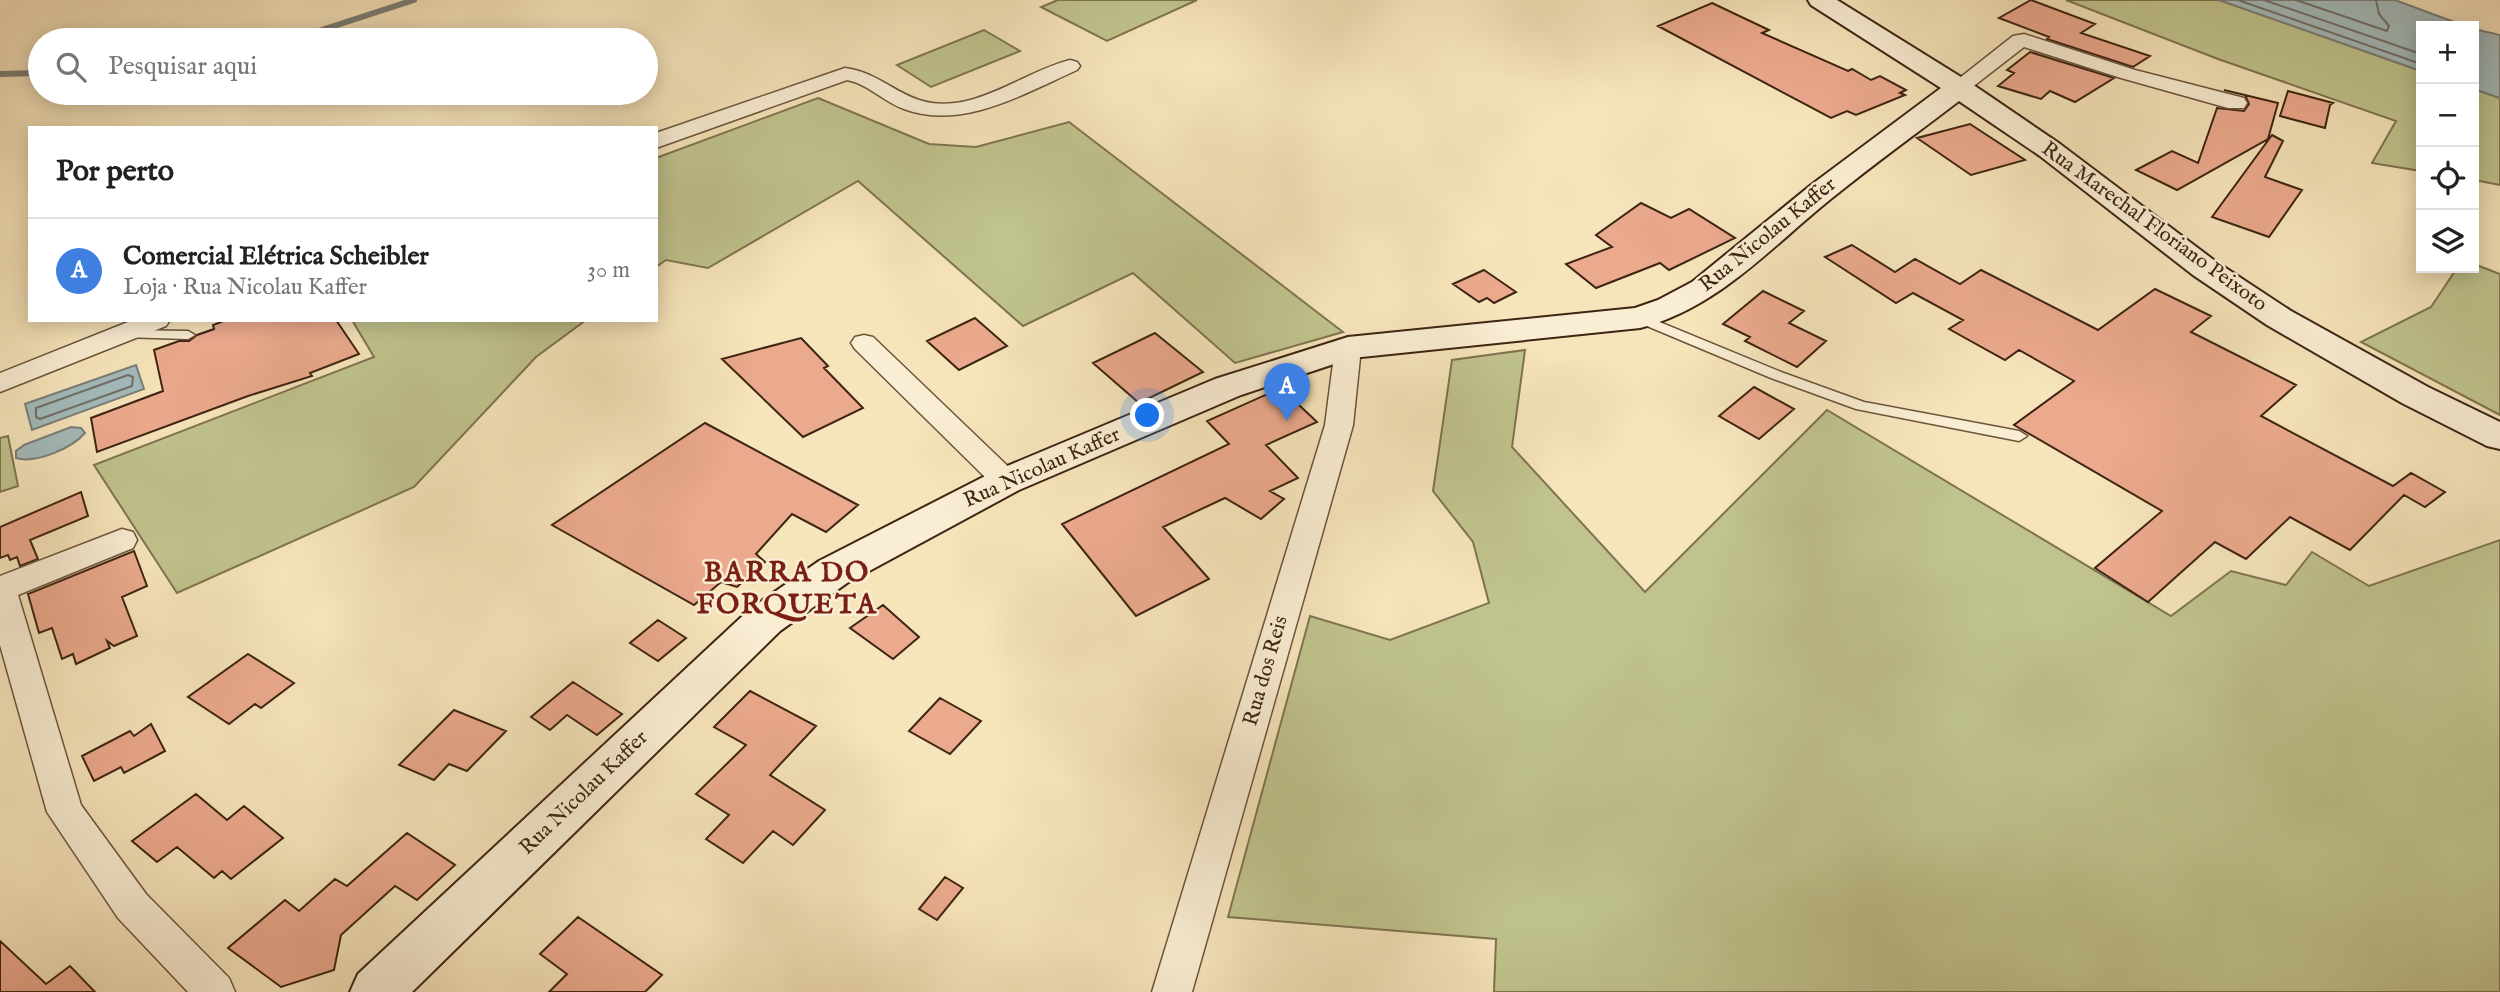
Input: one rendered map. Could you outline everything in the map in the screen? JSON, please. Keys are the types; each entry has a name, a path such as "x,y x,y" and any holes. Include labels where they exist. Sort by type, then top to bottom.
{"main road":[{"name":"Rua Marechal Floriano Peixoto","path":"1819,0 1959,88 2050,150 2204,268 2279,318 2416,395 2500,437"},
{"name":"Rua Nicolau Kaffer","path":"376,992 765,620 833,572 1006,481 1228,387 1348,348 1640,318 1670,307 1704,289 1822,191 1959,88"}],"street":[{"name":"Rua Nicolau Kaffer","path":"1959,88 2020,40 2031,41 2128,74 2236,103"},
{"path":"658,140 845,74 863,77 905,103 938,110 957,109 980,103 1070,66"},
{"path":"0,383 153,322"},
{"path":"864,343 1006,481"},
{"name":"Rua dos Reis","path":"1172,992 1339,425 1348,348"},
{"path":"122,540 0,589 65,812 132,906 215,992"}],"lane":[{"path":"1640,318 1776,375 1861,406 2019,436"},
{"path":"127,334 188,335"}],"green space":[{"path":"1058,0 1197,0 1107,41 1041,7"},
{"path":"2066,0 2219,0 2416,69 2416,170 2372,163 2396,121 2218,59"},
{"path":"984,30 1020,51 931,87 897,65"},
{"path":"2479,91 2500,98 2500,185 2479,181"},
{"path":"818,98 929,144 976,147 1069,122 1343,332 1235,363 1133,273 1023,326 858,181 708,268 666,260 658,266 658,157"},
{"path":"2479,266 2500,274 2500,415 2361,342 2431,307 2454,273 2479,273"},
{"path":"353,322 583,322 536,357 414,487 177,593 94,465 374,357"},
{"path":"1525,350 1512,447 1645,592 1827,410 2171,616 2231,571 2286,585 2312,552 2369,586 2500,540 2500,992 1494,992 1496,939 1228,917 1310,616 1390,640 1489,603 1473,542 1433,491 1452,360"},
{"path":"8,436 18,486 0,492 0,438"}],"water":[{"path":"2219,0 2395,0 2452,21 2416,21 2416,69"},
{"path":"2479,30 2500,35 2500,98 2479,91"},
{"path":"136,365 144,389 32,430 25,404"},
{"path":"71,427 81,428 85,433 72,444 43,457 16,458 16,451 24,445"}],"building":[{"path":"2031,0 2095,24 2081,33 2150,56 2133,67 2047,39 2049,37 1999,18"},
{"path":"1712,3 1769,30 1762,33 1848,71 1852,69 1871,80 1880,76 1906,90 1900,93 1905,95 1856,115 1847,111 1831,118 1658,26"},
{"path":"2030,52 2114,78 2075,102 2050,91 2041,99 1998,86 2014,73 2007,70"},
{"path":"2288,91 2333,103 2330,105 2325,128 2280,116"},
{"path":"2245,95 2278,103 2268,139 2177,190 2136,170 2172,151 2198,163 2217,108 2244,111 2249,104"},
{"path":"1970,124 2025,160 1971,175 1917,138"},
{"path":"2272,135 2283,141 2265,177 2302,190 2269,237 2212,217"},
{"path":"1641,203 1671,218 1689,209 1735,238 1669,270 1660,263 1596,288 1566,264 1612,247 1596,235"},
{"path":"1852,245 1895,272 1915,259 1960,284 1981,270 2098,330 2155,289 2211,316 2191,332 2296,385 2261,416 2393,486 2411,473 2445,492 2425,507 2404,495 2350,550 2290,517 2246,559 2215,542 2148,602 2095,568 2162,511 2014,425 2074,381 2019,350 2005,360 1949,329 1963,320 1913,293 1896,303 1825,257"},
{"path":"1484,270 1516,292 1494,303 1487,298 1479,302 1453,284"},
{"path":"1763,291 1804,311 1789,323 1826,341 1797,367 1745,341 1750,337 1723,324"},
{"path":"975,318 1007,346 959,370 927,341"},
{"path":"221,322 337,322 359,354 310,373 312,376 248,396 97,452 91,418 163,391 154,350 179,341 189,341 214,329 213,325"},
{"path":"1155,333 1203,372 1139,403 1093,363"},
{"path":"801,338 828,366 824,368 863,408 803,437 722,359"},
{"path":"1754,387 1794,409 1759,439 1719,416"},
{"path":"1281,388 1317,422 1266,445 1298,478 1270,491 1284,499 1261,519 1225,498 1163,527 1209,579 1136,616 1062,524 1229,444 1207,421"},
{"path":"705,423 858,505 826,532 792,514 756,554 765,562 737,587 721,582 694,605 552,525"},
{"path":"81,492 88,516 30,540 38,559 20,566 17,557 10,560 8,555 0,558 0,527"},
{"path":"134,551 147,586 122,597 137,636 114,646 107,641 110,648 76,664 73,654 62,659 52,628 39,633 28,594"},
{"path":"883,605 919,637 893,659 850,628"},
{"path":"658,620 686,638 658,661 630,643"},
{"path":"248,654 294,683 261,708 255,704 229,724 188,697"},
{"path":"573,682 622,714 597,735 567,715 550,730 531,717"},
{"path":"750,691 816,726 770,775 825,810 793,845 773,831 743,863 706,839 729,815 696,794 746,745 714,727"},
{"path":"940,698 981,721 950,754 909,731"},
{"path":"454,710 506,731 467,771 449,764 434,780 399,765"},
{"path":"151,724 165,751 124,773 121,767 94,781 82,756 130,731 134,736"},
{"path":"196,794 227,820 244,806 283,838 231,879 222,871 214,878 177,847 157,862 132,841"},
{"path":"407,833 455,865 417,900 395,886 341,935 334,970 281,987 228,948 285,900 299,911 335,879 347,886"},
{"path":"945,877 963,888 937,920 919,909"},
{"path":"578,917 662,975 645,992 549,992 567,974 540,954"},
{"path":"0,941 46,984 70,966 95,992 0,992"}],"waterway":[{"path":"328,28 414,0"},
{"path":"0,74 28,73"}],"place":[{"name":"Comercial Elétrica Scheibler","path":"1287,421"}],"district":[{"name":"BARRA DO FORQUETA","path":"787,589"}]}
